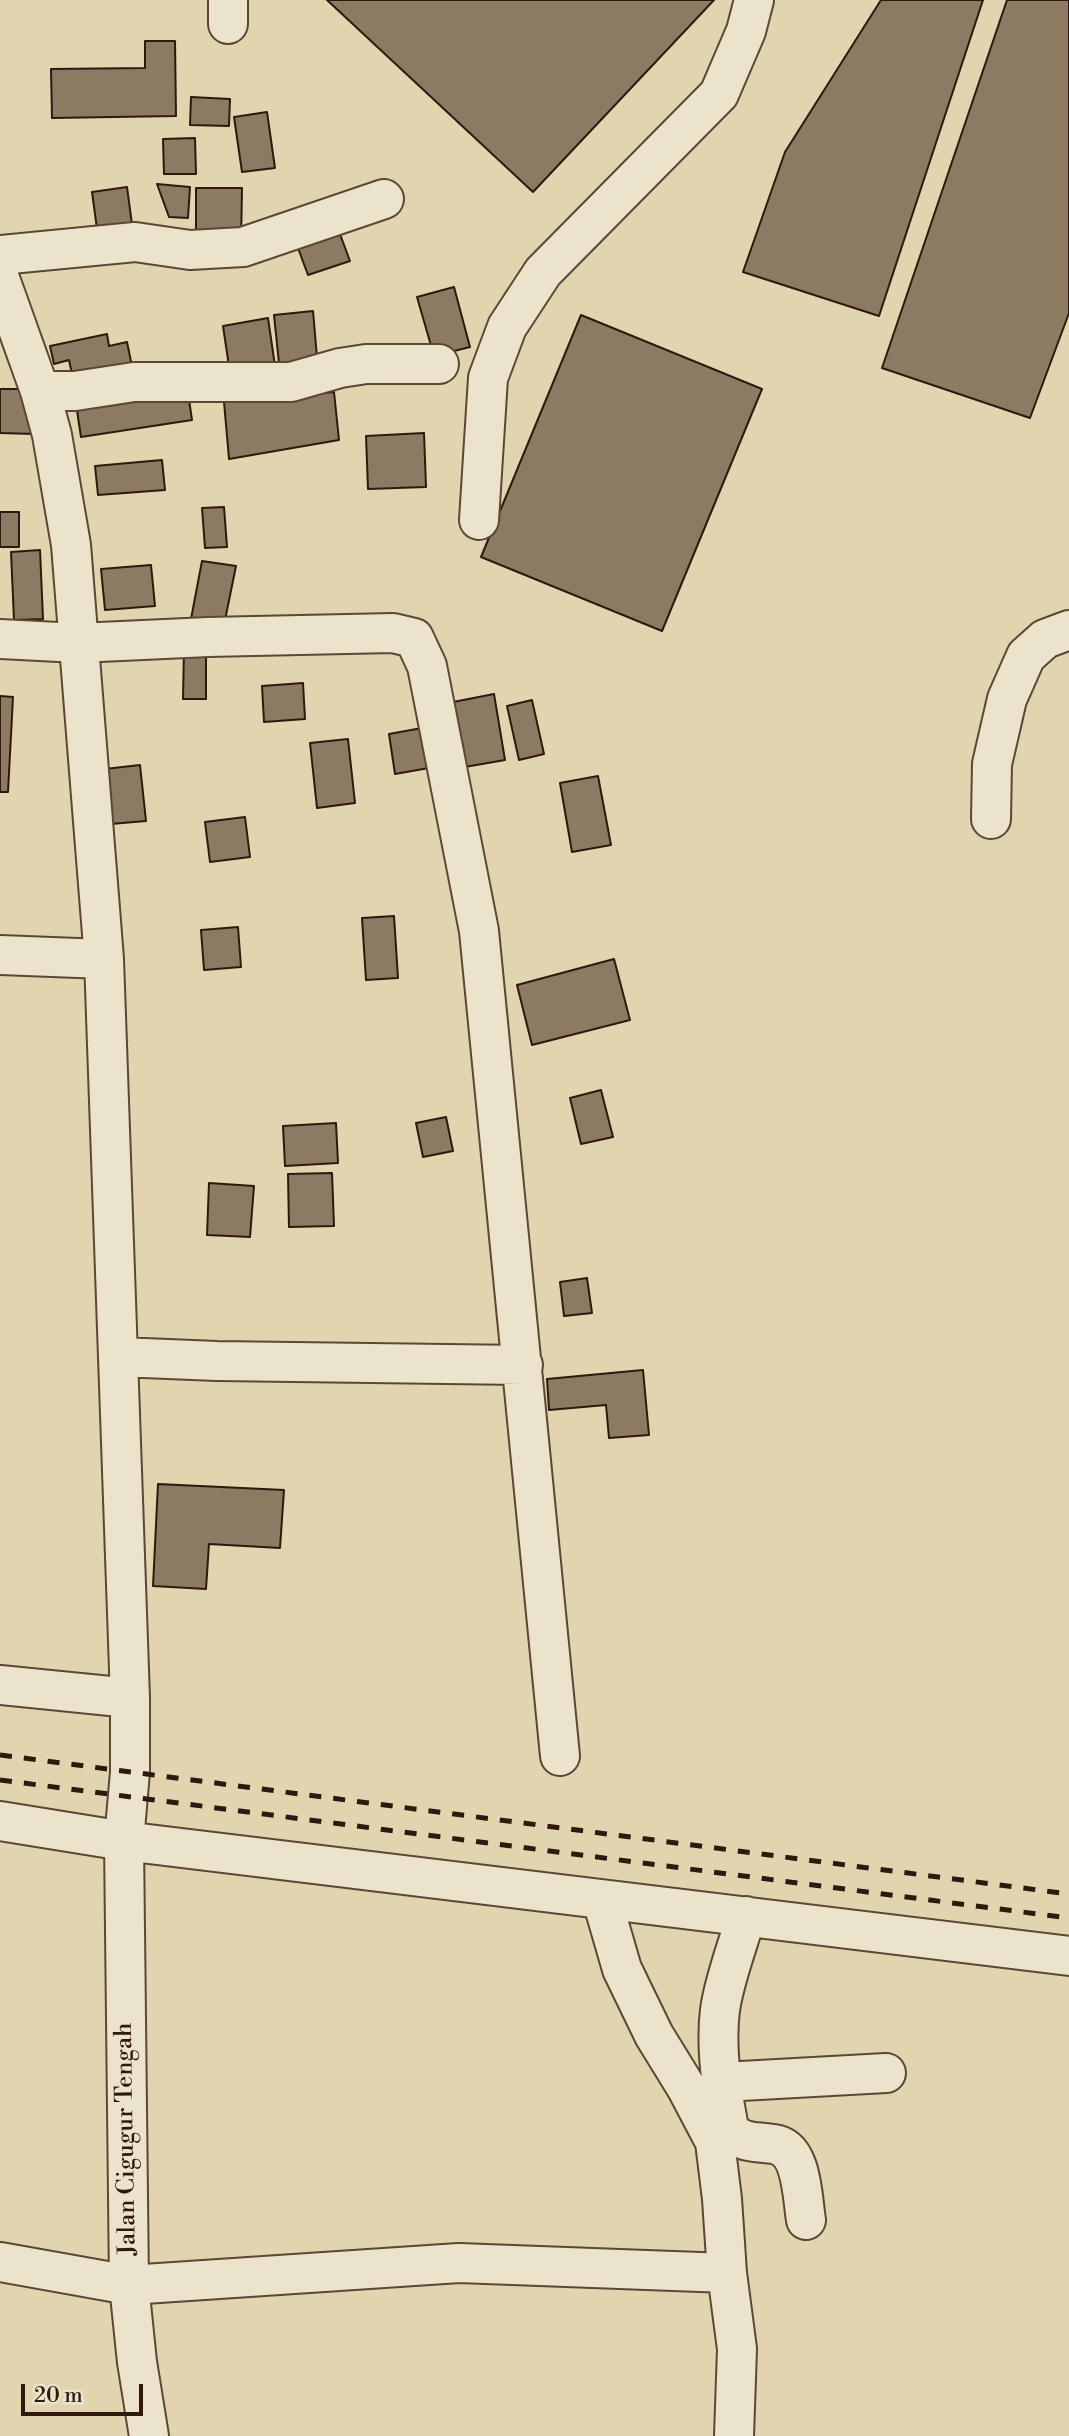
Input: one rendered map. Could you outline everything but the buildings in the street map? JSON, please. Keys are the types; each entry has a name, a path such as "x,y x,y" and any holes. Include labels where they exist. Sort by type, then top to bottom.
{"street":[{"path":"479,520 488,378 507,327 543,272 719,94 746,31 754,0"},
{"path":"0,255 135,242 190,250 243,247 384,199"},
{"name":"Jalan Cigugur Tengah","path":"0,279 40,391 52,435 71,545 104,959 130,1698 130,1772 124,1841 129,2285 137,2362 149,2436"},
{"path":"40,391 75,391 134,382 291,382 366,365 439,364"},
{"path":"991,818 992,764 1007,699 1027,656 1045,639 1069,630"},
{"path":"0,639 78,643 393,633 414,638 427,666 479,931 560,1756"},
{"path":"0,955 104,959"},
{"path":"119,1356 217,1361 523,1365"},
{"path":"0,1685 130,1698"},
{"path":"0,1821 124,1841 1069,1956"},
{"path":"602,1900 622,1969 654,2035 715,2142 737,2349 734,2436"},
{"path":"747,1916 720,2007 718,2039 725,2110 730,2133 746,2143 777,2144 790,2151 797,2169 806,2220"},
{"path":"723,2082 886,2073"},
{"path":"0,2262 129,2285 459,2263 727,2273"}],"railway":[{"path":"0,1755 1069,1894"},
{"path":"0,1780 1069,1918"}]}
